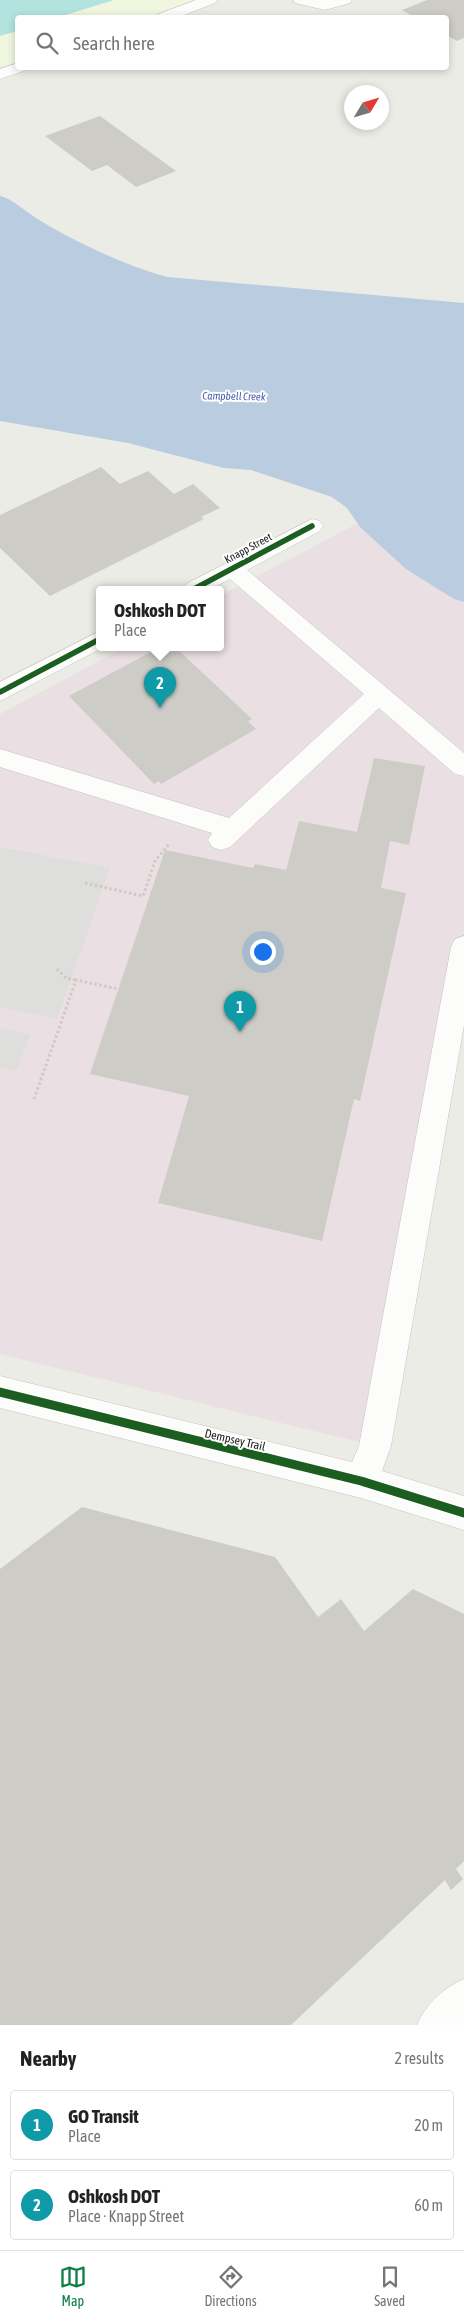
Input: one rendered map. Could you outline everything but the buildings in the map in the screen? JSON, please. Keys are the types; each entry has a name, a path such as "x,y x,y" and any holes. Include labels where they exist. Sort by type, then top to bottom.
{"street":[{"path":"168,15 210,0"},
{"path":"300,0 325,6 345,0"},
{"path":"0,74 15,69"},
{"name":"Knapp Street","path":"200,586 312,526"},
{"path":"232,569 464,767"},
{"path":"0,692 96,641"},
{"path":"0,758 227,834 379,694"},
{"path":"360,1481 375,1446 464,946"},
{"name":"Dempsey Trail","path":"0,1392 360,1481 464,1513"},
{"path":"437,2025 464,1999"}],"path":[{"path":"85,883 143,896 149,874 161,849 176,839 227,834"},
{"path":"57,969 66,978 118,989"},
{"path":"34,1099 76,980"}],"shaded area":[{"path":"0,0 210,0 166,15 15,15 15,68 0,73"},
{"path":"0,0 114,0 65,15 15,15 15,32 0,36"},
{"path":"358,523 435,585 454,599 464,602 464,947 375,1446 0,1354 0,714 118,651 224,651 224,594"},
{"path":"0,847 110,868 57,1019 0,1007"},
{"path":"0,1028 30,1035 16,1071 0,1067"}],"water":[{"name":"Campbell Creek","path":"0,196 82,244 134,266 167,277 464,303 464,602 454,599 406,569 360,527 347,508 332,497 251,470 224,468 128,443 0,421"}],"cycle path":[{"path":"200,586 312,526"},
{"path":"0,692 96,641"},
{"path":"0,1392 361,1481 464,1513"}],"place":[{"name":"Oshkosh DOT","path":"160,708"},
{"name":"GO Transit","path":"240,1032"}]}
